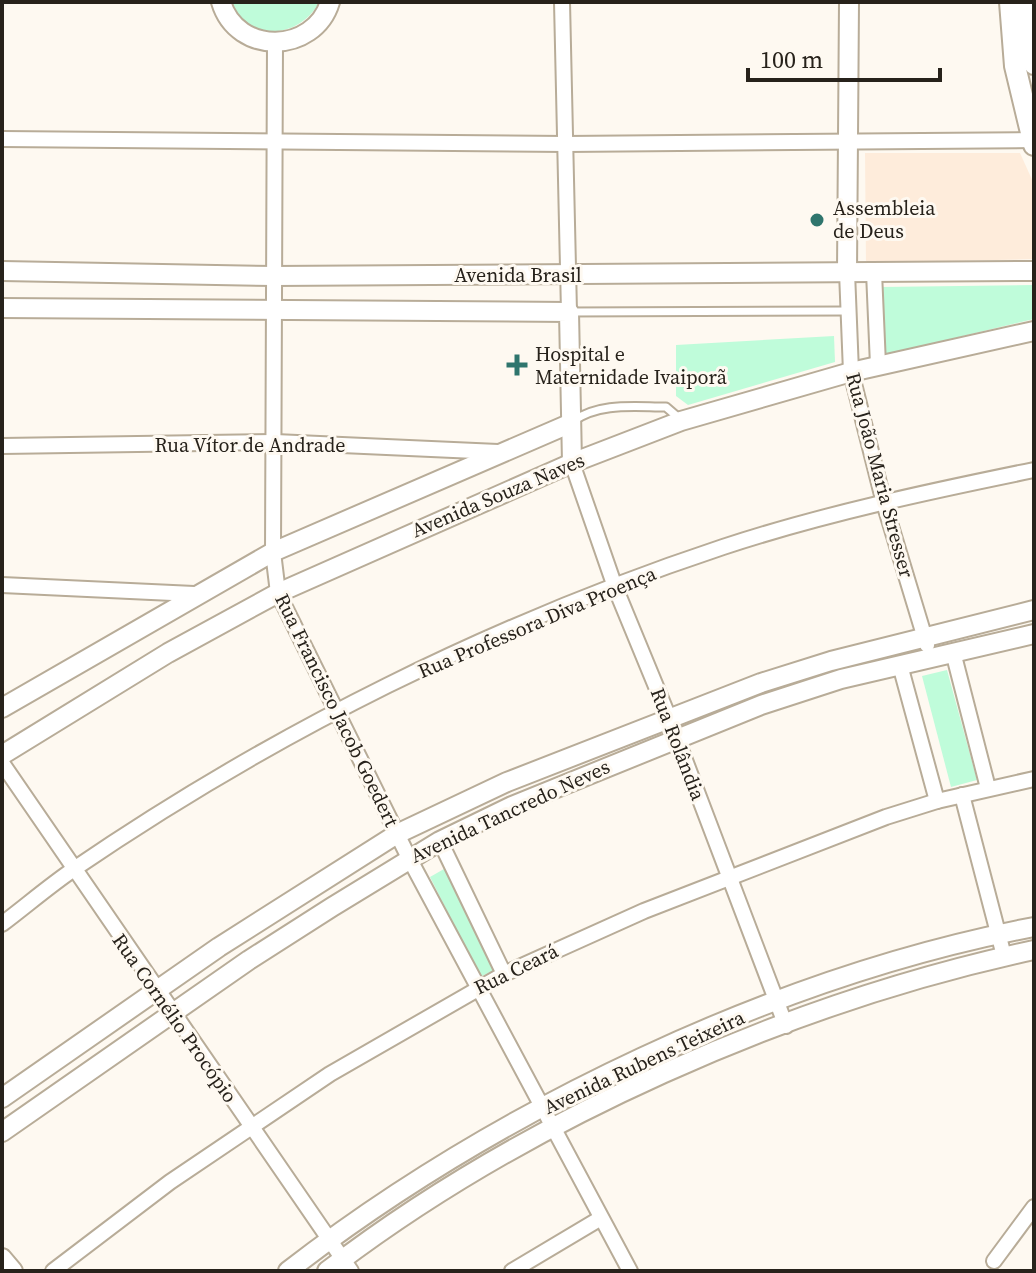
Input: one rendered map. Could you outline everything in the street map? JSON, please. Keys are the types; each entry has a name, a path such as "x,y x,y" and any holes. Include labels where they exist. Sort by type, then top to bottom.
{"main road":[{"path":"1010,2 1015,66 1033,142"},
{"path":"1027,2 1034,64"}],"street":[{"path":"221,2 231,22 243,33 275,43 308,33 321,22 330,2"},
{"path":"562,2 572,463"},
{"name":"Rua João Maria Stresser","path":"849,2 846,311 851,372 884,503 930,657"},
{"name":"Rua Francisco Jacob Goedert","path":"275,43 273,552 278,593 409,858 630,1271"},
{"path":"2,139 566,144 1033,142"},
{"name":"Avenida Brasil","path":"2,271 274,276 1034,271"},
{"name":"Rua João Maria Stresser","path":"874,272 878,365"},
{"name":"Avenida Brasil","path":"2,308 569,312"},
{"name":"Avenida Souza Naves","path":"2,755 168,653 278,593 572,463 681,421 851,372 1034,331"},
{"name":"Avenida Souza Naves","path":"2,708 194,594 273,552 498,452 569,424"},
{"name":"Rua Vítor de Andrade","path":"2,446 275,442 498,452"},
{"name":"Rua Rolândia","path":"572,463 615,587 669,718 786,1026"},
{"name":"Rua Professora Diva Proença","path":"2,924 72,870 166,810 337,712 462,650 615,587 724,547 884,503 1034,470"},
{"path":"2,585 194,594"},
{"name":"Avenida Tancredo Neves","path":"2,1098 155,990 397,834 507,782 761,683 1034,610"},
{"name":"Avenida Tancredo Neves","path":"2,1132 249,960 440,841 525,800 676,737 774,701 930,657 1034,634"},
{"path":"953,652 988,788"},
{"path":"900,665 937,801"},
{"name":"Rua Cornélio Procópio","path":"2,763 72,870 347,1265"},
{"name":"Rua Ceará","path":"53,1271 170,1182 251,1126 396,1033 504,974 618,922 729,877 937,801 1034,779"},
{"path":"962,795 1004,956"},
{"path":"440,841 504,974"},
{"name":"Avenida Rubens Teixeira","path":"288,1271 329,1239 479,1143 636,1062 777,1003 907,959 1034,927"},
{"name":"Avenida Rubens Teixeira","path":"327,1271 347,1265 481,1166 554,1126 678,1067 927,977 1034,950"},
{"path":"994,1261 1034,1207"},
{"path":"512,1271 601,1218"},
{"path":"2,1258 13,1271"}],"lane":[{"name":"Avenida Brasil","path":"569,312 846,311"},
{"path":"569,424 582,414 608,407 666,407 681,421"}],"shaded area":[{"path":"865,153 1020,153 1034,184 1034,259 866,263"}],"green space":[{"path":"232,2 319,2 300,23 275,31 250,25"},
{"path":"1034,285 1034,319 884,355 881,287"},
{"path":"834,336 835,362 688,405 676,396 676,345"},
{"path":"947,670 977,780 951,787 922,676"},
{"path":"444,869 494,970 480,977 430,877"}],"place":[{"name":"Assembleia de Deus","path":"817,220"},
{"name":"Hospital e Maternidade Ivaiporã","path":"517,365"}]}
